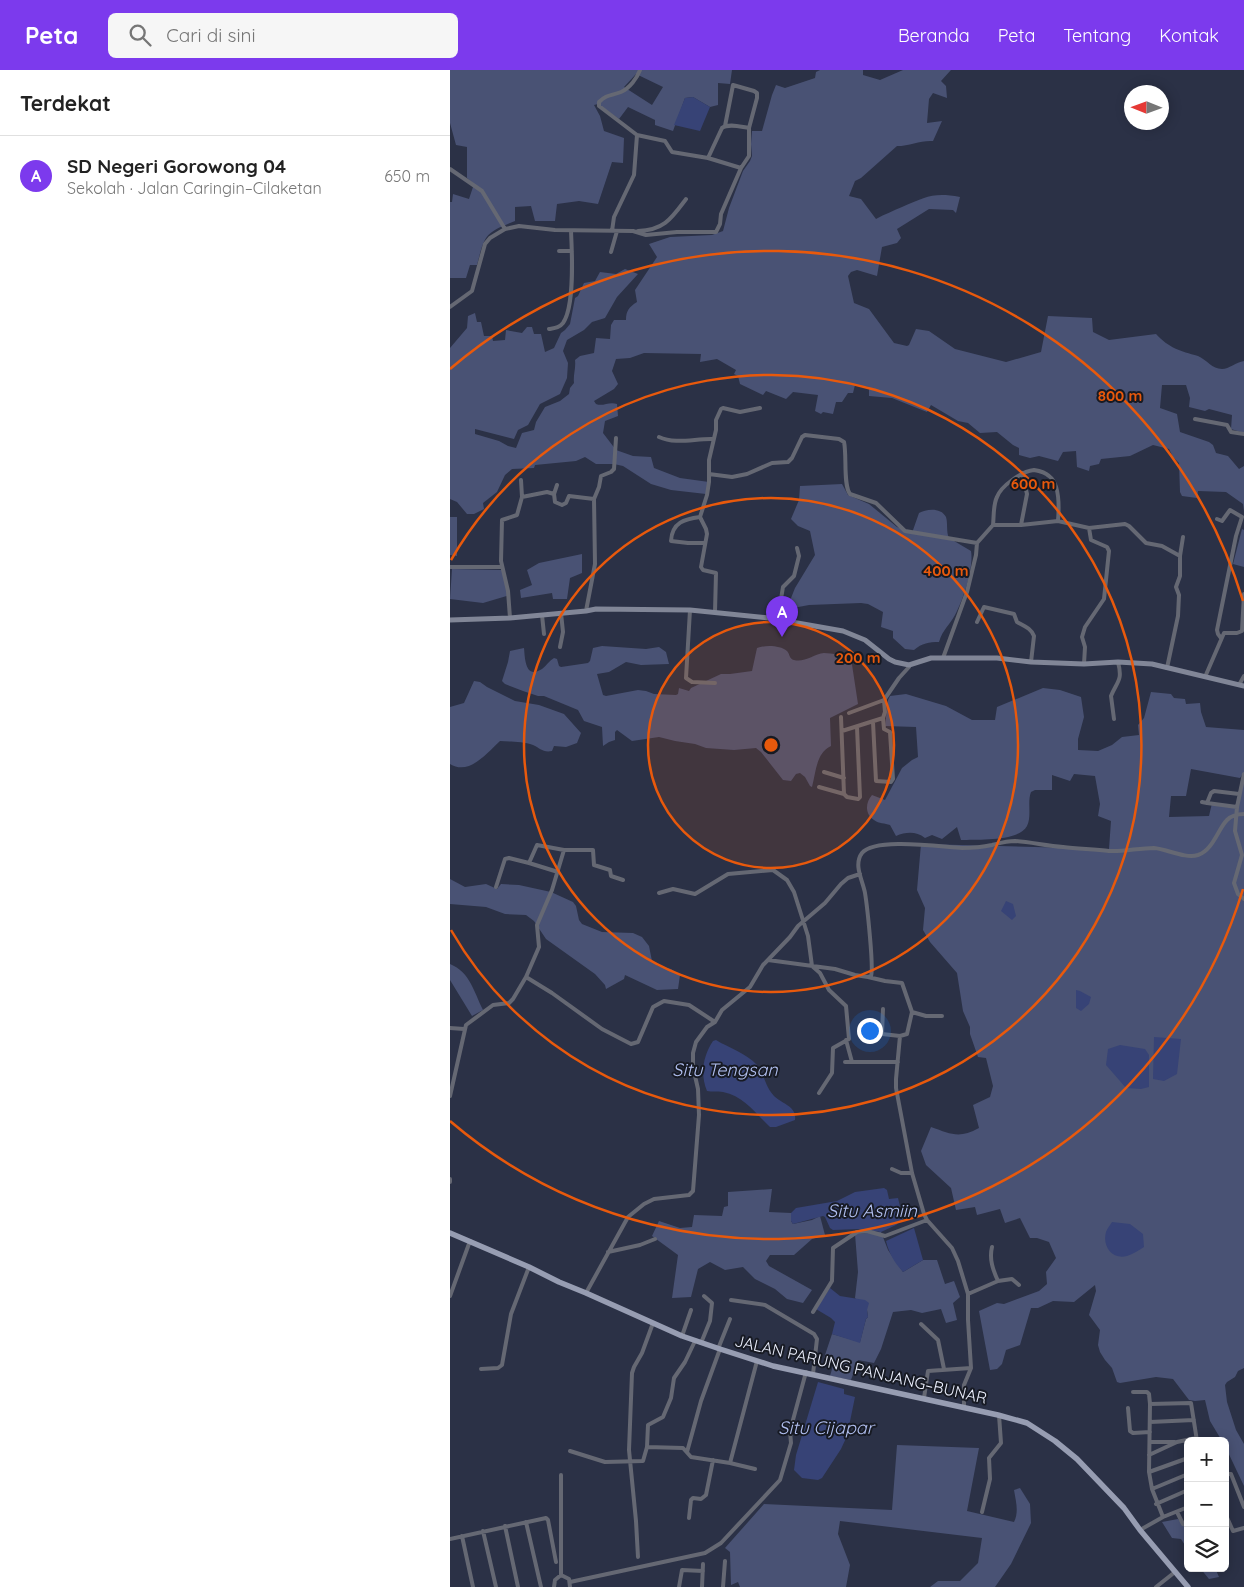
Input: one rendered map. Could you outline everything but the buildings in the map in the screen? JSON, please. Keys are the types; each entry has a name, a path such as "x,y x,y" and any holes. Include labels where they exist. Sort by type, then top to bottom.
{"main road":[{"name":"JALAN PARUNG PANJANG–BUNAR","path":"450,1233 682,1336 719,1349 757,1361 998,1415 1027,1424 1056,1442 1105,1487 1188,1587"}],"street":[{"path":"640,70 623,91 605,96 598,104 637,135 665,141 672,152 708,158 741,168"},
{"path":"633,231 646,235 677,232 716,232 720,224 720,214 741,168 749,156 749,128 757,93 733,85 724,126 708,158"},
{"path":"724,126 749,128"},
{"path":"611,252 614,217 634,174 637,135"},
{"path":"450,169 482,191 505,229"},
{"path":"450,307 472,291 485,244 490,238 505,229 519,226 571,231 649,231 670,221 686,199"},
{"path":"549,329 562,324 566,314 572,272 571,231"},
{"path":"559,250 572,251"},
{"path":"715,612 716,574 703,570 701,567 706,529 700,517 710,474 709,460 716,420 721,409 729,408 740,412 760,408"},
{"path":"1195,418 1227,425 1231,432 1244,434"},
{"path":"710,474 732,477 747,474 772,463 788,462 804,435 839,439 844,442 846,449 847,487 850,494 876,503 905,530 977,543"},
{"path":"659,437 689,441 702,438 714,439"},
{"path":"586,611 595,564 594,498 600,487 601,476 614,469 616,438"},
{"path":"943,658 967,592 976,556 977,543 992,525 995,501 998,494 1022,473 1034,470 1051,477 1058,501 1058,521"},
{"path":"1021,525 1027,494 1022,473"},
{"path":"510,618 508,591 502,567 500,548 502,520 518,515 522,497 521,480"},
{"path":"557,485 554,494 555,502 562,505 566,503 569,496 594,498"},
{"path":"522,497 547,492 554,494"},
{"path":"1217,520 1222,521 1230,510 1242,517 1236,536 1218,630 1218,634 1222,638"},
{"path":"700,517 684,519 679,522 671,541 705,543"},
{"path":"992,525 1021,525 1058,521 1089,528 1125,524 1146,543 1162,546 1180,556"},
{"path":"1084,664 1085,647 1082,638 1085,627 1104,599 1109,551 1107,547 1091,540 1089,528"},
{"path":"1167,668 1178,616 1179,596 1176,590 1180,576 1180,556 1183,537"},
{"path":"769,618 781,599 783,587 794,576 799,556 797,548"},
{"path":"450,567 502,567"},
{"path":"1205,677 1226,632 1238,633 1242,631 1244,594"},
{"path":"977,622 984,607 1014,614 1017,622 1033,632 1031,662"},
{"path":"450,620 510,618 596,609 690,610 769,618 843,631 865,640 884,656 895,662 909,665 931,658 998,658 1031,662 1152,664 1241,685 1244,676"},
{"path":"690,610 686,678 692,682 715,683"},
{"path":"560,647 563,632 561,613"},
{"path":"542,615 544,634"},
{"path":"1114,718 1110,696 1119,684 1120,668 1118,662"},
{"path":"873,722 876,781 891,782 893,779 890,732 884,729 884,700 909,667"},
{"path":"848,713 884,700"},
{"path":"841,717 844,794"},
{"path":"842,731 883,718"},
{"path":"819,787 844,794 847,797 858,799 860,797 857,727"},
{"path":"824,772 844,778"},
{"path":"1244,774 1239,794 1235,831 1242,855 1234,883 1238,894 1244,899"},
{"path":"1237,807 1205,802 1214,791 1239,794"},
{"path":"868,977 872,973 872,962 865,890 860,874 860,858 866,850 892,845 970,848 1013,841 1066,848 1110,851 1156,848 1198,855 1217,838 1227,820 1238,814 1244,814"},
{"path":"529,863 536,846 564,850 593,850 594,865 610,870 612,876 623,880"},
{"path":"450,1096 452,1078 460,1057 464,1029 469,1022 493,1005 509,1003 526,977 539,947 536,926 552,890 564,850"},
{"path":"496,887 504,859 509,858 558,872"},
{"path":"659,893 677,889 695,894 728,874 773,870 787,880 794,892 808,936 812,966 820,973 828,990 846,1006 849,1039 833,1048 832,1073 819,1094"},
{"path":"586,1292 625,1220 644,1204 654,1199 689,1194 693,1191 699,1115 693,1053 696,1042 708,1027 715,1022 722,1010 750,987 762,966 803,921 848,878 860,874"},
{"path":"768,960 839,969 855,975 902,983 912,1012 908,1032 900,1036 886,1036 882,1034 883,1010"},
{"path":"526,977 602,1029 631,1044 638,1042 653,1007 664,1001 689,1005 715,1022"},
{"path":"912,1012 926,1016 942,1016"},
{"path":"450,1028 464,1029"},
{"path":"900,1036 896,1088 912,1173 927,1220 952,1248 968,1294 971,1368 964,1385 964,1408"},
{"path":"846,1040 852,1062"},
{"path":"845,1062 898,1062"},
{"path":"892,1169 901,1173 912,1173"},
{"path":"814,1312 832,1281 834,1248 857,1232 867,1231 885,1236 927,1220"},
{"path":"608,1252 640,1245 654,1239"},
{"path":"450,1296 470,1241"},
{"path":"992,1247 992,1264 998,1281"},
{"path":"481,1369 498,1368 502,1365 511,1314 529,1267"},
{"path":"968,1294 998,1281 1012,1279 1019,1285"},
{"path":"570,1451 605,1462 643,1461 648,1425 663,1417 671,1398 674,1378 710,1321 712,1302 704,1296"},
{"path":"730,1300 765,1305 814,1334 817,1338 813,1374"},
{"path":"682,1336 691,1310"},
{"path":"686,1452 730,1319"},
{"path":"638,1557 629,1450 632,1373 653,1323"},
{"path":"921,1324 938,1340 944,1369"},
{"path":"730,1463 757,1361"},
{"path":"924,1398 928,1371 971,1368"},
{"path":"570,1582 705,1553 721,1543 780,1480 791,1443 790,1431 806,1372"},
{"path":"1133,1392 1147,1392 1149,1394 1149,1472 1156,1504 1163,1518"},
{"path":"1150,1404 1190,1402 1196,1437"},
{"path":"1128,1408 1130,1431 1133,1433 1150,1432"},
{"path":"982,1512 990,1479 989,1458 1001,1444 998,1415"},
{"path":"1150,1422 1194,1420"},
{"path":"1150,1442 1184,1441"},
{"path":"1150,1455 1177,1442"},
{"path":"646,1447 684,1448 691,1457 755,1469"},
{"path":"1149,1472 1184,1459"},
{"path":"689,1518 691,1500 693,1498 701,1499 706,1495 713,1460"},
{"path":"1229,1474 1231,1474 1244,1507"},
{"path":"561,1575 562,1475"},
{"path":"1152,1489 1184,1476"},
{"path":"1156,1504 1184,1492"},
{"path":"1140,1530 1184,1509"},
{"path":"1177,1512 1184,1524"},
{"path":"450,1539 544,1518 548,1520 556,1562"},
{"path":"526,1522 541,1587"},
{"path":"1229,1522 1233,1531 1244,1528"},
{"path":"505,1526 518,1587"},
{"path":"482,1532 496,1587"},
{"path":"462,1536 473,1587"},
{"path":"723,1587 725,1561"},
{"path":"702,1587 704,1564"},
{"path":"679,1587 682,1570 703,1571"},
{"path":"1156,1587 1175,1572"},
{"path":"561,1575 567,1577 570,1587"},
{"path":"549,1587 554,1586 554,1580 561,1575"}],"shaded area":[{"path":"450,70 732,70 730,84 718,83 718,105 710,107 693,97 685,98 673,131 655,125 655,120 628,107 619,119 598,104 594,105 600,116 604,131 624,138 623,163 612,162 598,204 579,201 557,204 555,221 535,221 531,206 515,207 515,221 492,232 488,236 482,247 477,265 470,265 466,278 450,278 450,202 452,202 453,194 469,199 474,184 467,178 467,147 456,145 450,123","holes":["636,74 663,87 652,105 624,87"]},
{"path":"820,70 863,70 863,75 880,80 903,70 951,70 941,81 946,86 947,98 933,93 929,99 927,123 942,121 933,141 897,146 861,178 855,181 849,196 861,199 876,219 936,195 960,197 956,213 953,210 929,209 897,229 901,238 897,243 882,247 877,276 857,270 851,272 848,276 854,303 869,309 894,343 907,346 916,329 929,331 955,349 1006,362 1041,352 1048,316 1092,318 1093,332 1109,340 1156,334 1170,346 1198,356 1218,369 1225,369 1244,361 1244,433 1231,429 1232,415 1209,409 1205,411 1189,407 1190,398 1186,385 1162,385 1160,408 1177,414 1180,432 1209,442 1213,445 1216,453 1228,456 1239,469 1244,466 1244,511 1243,504 1226,492 1198,491 1197,498 1182,496 1180,492 1179,463 1169,449 1153,445 1130,456 1101,459 1099,464 1090,466 1089,471 1077,467 1076,451 1063,452 1058,461 1039,456 1030,458 1019,455 1019,448 997,432 980,433 968,423 958,421 931,405 927,412 892,398 869,396 869,387 855,385 853,393 848,393 842,402 836,402 833,414 823,412 821,414 815,411 818,395 793,392 786,399 766,391 763,395 740,384 738,376 734,374 736,370 717,359 700,362 701,354 644,353 630,358 616,359 612,371 618,384 614,389 594,401 599,405 617,404 618,416 605,421 603,433 616,450 633,456 651,457 654,468 680,478 709,482 706,494 671,490 651,484 623,466 596,464 585,457 576,461 535,465 534,468 512,469 505,475 497,492 483,503 484,509 474,514 467,514 457,502 450,499 450,348 467,328 468,316 475,313 477,322 481,322 484,336 492,336 493,341 505,340 506,330 522,333 527,327 532,327 534,334 541,334 545,352 554,348 561,333 570,324 575,298 578,296 584,283 595,281 600,272 616,274 625,269 638,274 617,297 605,318 592,322 584,330 567,340 563,351 568,363 567,378 560,394 540,404 528,425 518,430 514,439 475,429 475,434 516,448 522,433 534,430 536,422 545,407 560,401 569,394 570,388 574,383 575,360 580,356 594,353 596,338 610,339 611,325 614,320 626,320 628,310 637,302 635,290 657,257 649,244 670,237 712,235 723,231 729,208 743,171 752,156 752,131 762,131 776,85 785,88 815,78 816,72"},
{"path":"842,484 848,495 869,504 897,527 912,533 919,513 929,510 941,512 946,517 949,538 971,551 971,566 964,593 955,615 939,642 926,643 914,650 905,649 893,638 893,631 881,627 883,612 868,604 809,605 793,608 789,603 795,588 815,555 810,531 798,526 791,519 799,500 800,486"},
{"path":"450,517 457,517 457,556 450,555"},
{"path":"1242,529 1244,530 1244,567 1233,564"},
{"path":"582,554 582,573 570,578 567,599 553,599 552,593 521,598 520,590 532,585 527,570 539,563"},
{"path":"452,569 502,570 510,595 483,603 450,599"},
{"path":"602,646 646,649 659,647 666,652 669,664 641,665 626,662 609,672 597,674 603,695 606,696 638,690 654,694 676,695 679,688 689,691 691,688 721,674 752,671 757,648 772,646 784,649 788,652 791,659 798,661 824,653 851,658 858,704 830,718 831,746 819,758 812,787 800,773 796,774 791,781 783,780 756,748 734,750 706,748 659,737 632,741 617,730 615,732 615,740 603,746 602,727 584,721 578,710 544,696 523,691 502,681 510,651 524,648 529,670 536,672 554,658 557,659 561,667 588,663 593,648"},
{"path":"474,681 480,682 515,701 539,705 564,714 581,733 577,743 566,747 554,746 552,751 544,751 525,743 500,741 471,765 457,767 450,764 450,707 464,703"},
{"path":"1043,688 1060,690 1081,697 1084,717 1078,739 1078,750 1098,751 1112,745 1122,737 1139,735 1138,725 1144,718 1151,692 1171,694 1174,698 1185,699 1186,704 1200,703 1206,727 1244,730 1244,1368 1238,1371 1235,1377 1225,1385 1227,1402 1236,1430 1244,1444 1244,1486 1229,1454 1229,1437 1220,1437 1210,1421 1205,1400 1189,1400 1173,1379 1156,1377 1117,1382 1112,1368 1100,1352 1098,1345 1100,1330 1089,1315 1096,1291 1095,1285 1074,1302 1053,1301 1038,1308 1031,1308 1020,1345 1006,1350 1002,1364 997,1369 990,1370 979,1311 997,1303 1004,1304 1039,1291 1047,1284 1046,1272 1056,1258 1049,1242 1030,1238 1020,1218 1005,1223 1000,1209 977,1215 975,1207 956,1210 951,1188 926,1165 921,1151 931,1127 955,1134 966,1133 979,1128 973,1105 990,1097 993,1086 986,1058 978,1057 970,1034 970,1027 963,1011 957,973 930,942 923,930 925,908 917,890 921,844 1109,849 1111,821 1098,816 1100,804 1095,776 1074,774 1070,781 1052,775 1052,790 1035,790 1031,792 1027,826 1015,835 1007,837 961,840 957,827 942,839 932,835 925,838 911,833 896,836 890,825 871,818 867,808 868,801 872,795 885,800 902,768 918,757 916,727 885,726 890,696 906,694 946,706 972,720 995,720 997,707","holes":["1191,769 1240,778 1242,775 1236,807 1212,803 1209,816 1169,817 1171,796 1186,796"]},
{"path":"450,879 465,887 486,884 497,889 501,884 519,885 551,892 573,902 582,924 602,932 633,933 642,937 649,946 652,961 658,966 671,969 680,975 678,989 657,990 625,975 624,979 606,989 605,985 595,974 546,939 534,921 526,915 505,914 486,907 450,904"},
{"path":"450,964 467,977 483,1010 472,1016 450,980"},
{"path":"772,1189 769,1212 791,1213 793,1224 812,1220 820,1216 825,1235 812,1239 794,1255 770,1255 766,1261 769,1266 812,1290 803,1303 787,1299 775,1289 755,1279 743,1267 725,1270 710,1262 698,1269 691,1297 672,1298 678,1255 652,1236 659,1221 680,1228 692,1227 694,1215 722,1216 724,1207 728,1206 728,1192"},
{"path":"881,1232 888,1250 903,1272 923,1260 937,1260 945,1284 954,1281 960,1297 953,1303 957,1320 946,1323 941,1309 922,1313 911,1310 893,1312 881,1349 874,1363 858,1360 851,1380 830,1376 834,1362 824,1358 832,1334 860,1342 868,1317 867,1310 855,1298 858,1272 855,1234"},
{"path":"897,1445 979,1448 967,1511 1014,1522 1017,1511 1014,1490 1020,1488 1030,1504 1031,1523 1011,1564 995,1587 930,1587 938,1581 960,1581 978,1563 982,1538 840,1521 838,1534 850,1565 846,1587 740,1587 738,1582 731,1585 730,1552 725,1548 764,1504 892,1510"},
{"path":"1178,1519 1184,1526 1184,1544 1181,1539 1172,1538 1162,1522"},
{"path":"1203,1572 1217,1572 1219,1577 1209,1579"}],"water":[{"path":"693,97 710,107 700,131 674,125 685,98"},
{"path":"1006,901 1013,904 1016,916 1012,920 1001,911"},
{"path":"1076,990 1091,997 1089,1004 1081,1011 1076,1008"},
{"path":"1154,1037 1181,1039 1177,1074 1164,1081 1153,1079"},
{"name":"Situ Tengsan","path":"716,1040 743,1054 757,1065 774,1096 794,1111 795,1120 776,1127 770,1127 737,1097 723,1092 707,1091 703,1072 705,1059 713,1041"},
{"path":"1120,1045 1145,1049 1149,1055 1149,1087 1141,1089 1126,1088 1106,1065 1108,1049"},
{"name":"Situ Asmiin","path":"884,1188 887,1190 889,1199 898,1198 903,1219 896,1225 881,1232 859,1229 833,1230 823,1216 793,1224 791,1221 791,1213 796,1208 837,1201 855,1192"},
{"path":"1112,1222 1130,1224 1143,1234 1144,1247 1122,1257 1109,1251 1105,1237 1106,1231"},
{"path":"914,1228 923,1260 903,1272 893,1258 886,1241"},
{"path":"830,1288 840,1296 865,1300 869,1303 868,1317 860,1343 832,1334 835,1322 816,1309"},
{"name":"Situ Cijapar","path":"818,1382 844,1389 844,1394 855,1397 847,1436 822,1478 818,1480 802,1478 794,1470 796,1455"}],"place":[{"name":"SD Negeri Gorowong 04","path":"782,637"}]}
